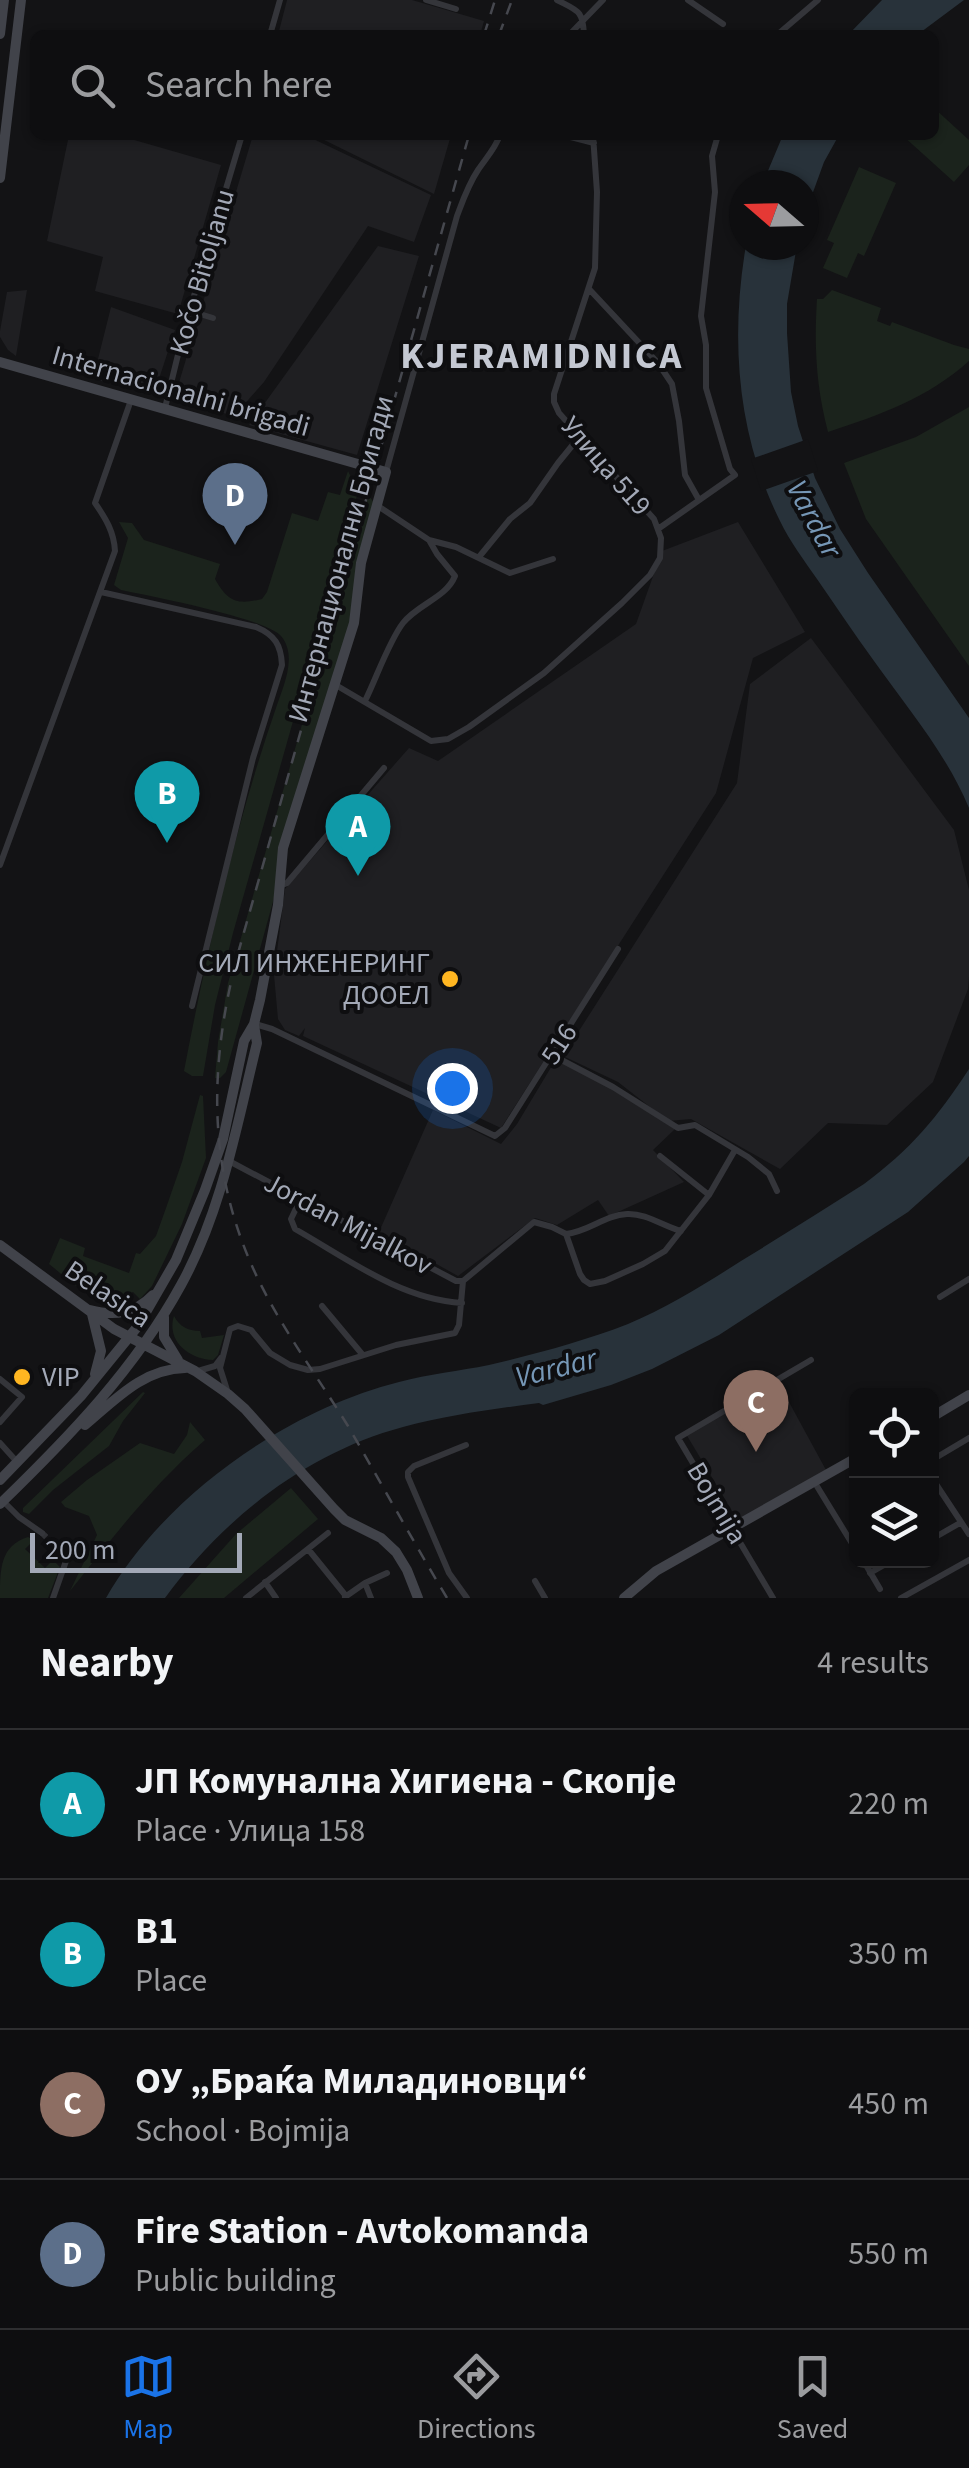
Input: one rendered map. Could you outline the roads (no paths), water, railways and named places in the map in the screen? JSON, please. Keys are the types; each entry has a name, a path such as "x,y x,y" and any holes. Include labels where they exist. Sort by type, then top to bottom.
{"street":[{"path":"0,34 4,0"},
{"path":"0,178 21,0"},
{"path":"271,30 280,0"},
{"path":"426,0 456,8"},
{"path":"558,0 580,12 584,30"},
{"path":"572,30 603,0"},
{"path":"688,0 722,24"},
{"path":"783,30 818,0"},
{"name":"Kočo Bitoljanu","path":"165,410 241,140"},
{"name":"Интернационални Бригади","path":"279,887 283,848 354,623 361,563 457,216 475,174 498,140"},
{"path":"593,140 596,257 590,290 658,363 672,384 685,475 699,500"},
{"path":"333,683 431,741 448,739 544,673 600,624 650,575 662,547 658,529 734,475 706,388 702,316 715,192 712,156 717,140"},
{"name":"Улица 519","path":"590,290 554,394 557,410 654,519 658,529"},
{"path":"190,311 213,318"},
{"path":"0,358 21,369"},
{"path":"0,374 21,369"},
{"name":"Internacionalni brigadi","path":"21,369 386,475"},
{"path":"0,865 114,551 110,524 95,504 130,400"},
{"path":"479,558 510,519 530,503 580,436"},
{"name":"Internacionalni brigadi","path":"350,463 370,477"},
{"name":"Интернационални Бригади","path":"370,477 386,475"},
{"path":"370,477 376,486 378,506 429,540 456,547 510,573 553,559"},
{"path":"366,701 400,627 454,580 429,540"},
{"path":"101,592 256,627 275,638 282,653 282,666 258,742 192,1006"},
{"path":"0,1480 81,1396 130,1338 164,1284 206,1190 223,1140 244,1041 254,1024 268,962 279,887 287,884 384,768"},
{"name":"516","path":"254,1024 495,1136 504,1128 618,949"},
{"path":"42,1533 1,1502 103,1397 143,1345 189,1268 228,1160 257,1043 254,1024"},
{"path":"552,1055 678,1128 695,1125 748,1157 769,1174 777,1192"},
{"path":"681,1230 624,1214 579,1233 566,1234 580,1274 590,1284 643,1264 665,1251 709,1195 735,1150"},
{"path":"660,1156 709,1195"},
{"name":"Jordan Mijalkov","path":"228,1160 456,1281 463,1281 534,1222 566,1234"},
{"path":"301,1198 291,1219 295,1229 404,1290 424,1298 462,1302"},
{"name":"Belasica","path":"0,1244 88,1312 228,1394 342,1517 390,1545 404,1563 418,1598"},
{"path":"940,1297 969,1279"},
{"path":"228,1394 220,1372 230,1329 238,1326 250,1330 268,1352 299,1368 315,1370 362,1354 455,1333 463,1281"},
{"path":"81,1396 94,1377 100,1351 88,1312 125,1312 147,1301 164,1284"},
{"path":"322,1306 362,1354"},
{"path":"165,1310 164,1336 172,1352 189,1368"},
{"path":"65,1440 146,1376 170,1368 208,1370 222,1358"},
{"name":"Bojmija","path":"773,1598 678,1438 811,1360"},
{"path":"0,1379 22,1398 0,1422"},
{"path":"939,1412 969,1395"},
{"path":"939,1456 969,1438"},
{"path":"0,1444 18,1463"},
{"path":"466,1445 414,1466 408,1478 449,1573 467,1598"},
{"path":"624,1598 656,1571 849,1462"},
{"path":"815,1483 849,1539"},
{"path":"939,1489 969,1534"},
{"path":"939,1535 960,1523"},
{"path":"246,1598 328,1533"},
{"path":"308,1549 345,1597 387,1573"},
{"path":"54,1598 66,1561 59,1550"},
{"path":"902,1598 969,1560"},
{"path":"867,1568 880,1590"},
{"path":"870,1573 879,1568"},
{"path":"535,1581 545,1598"},
{"path":"265,1582 276,1598"},
{"path":"365,1583 372,1598"}],"water":[{"path":"882,0 964,0 924,30 853,30"},
{"path":"781,140 836,140 819,176 819,170 768,170"},
{"path":"744,260 794,260 787,333 798,426 815,478 840,529 969,718 969,808 938,750 859,641 780,521 754,455 746,421 738,351"},
{"name":"Vardar","path":"969,1069 969,1156 964,1162 908,1212 719,1335 611,1385 543,1405 403,1427 333,1453 270,1492 241,1516 213,1541 165,1598 106,1598 160,1525 232,1462 272,1436 357,1395 410,1379 560,1347 628,1324 672,1303 881,1171 922,1132"}],"tunnel":[{"path":"42,1533 59,1550"}],"railway":[{"path":"486,30 495,0"},
{"path":"501,30 512,0"},
{"path":"447,1598 260,1283 230,1203 222,1163 218,1082 227,999 237,957 468,140"}],"place":[{"name":"Fire Station - Avtokomanda","path":"235,545"},
{"name":"B1","path":"167,843"},
{"name":"ЈП Комунална Хигиена - Скопје","path":"358,876"},
{"name":"СИЛ ИНЖЕНЕРИНГ ДООЕЛ","path":"450,979"},
{"name":"VIP","path":"22,1377"},
{"name":"ОУ „Браќа Миладиновци“","path":"756,1452"}],"district":[{"name":"KJERAMIDNICA","path":"542,356"}]}
